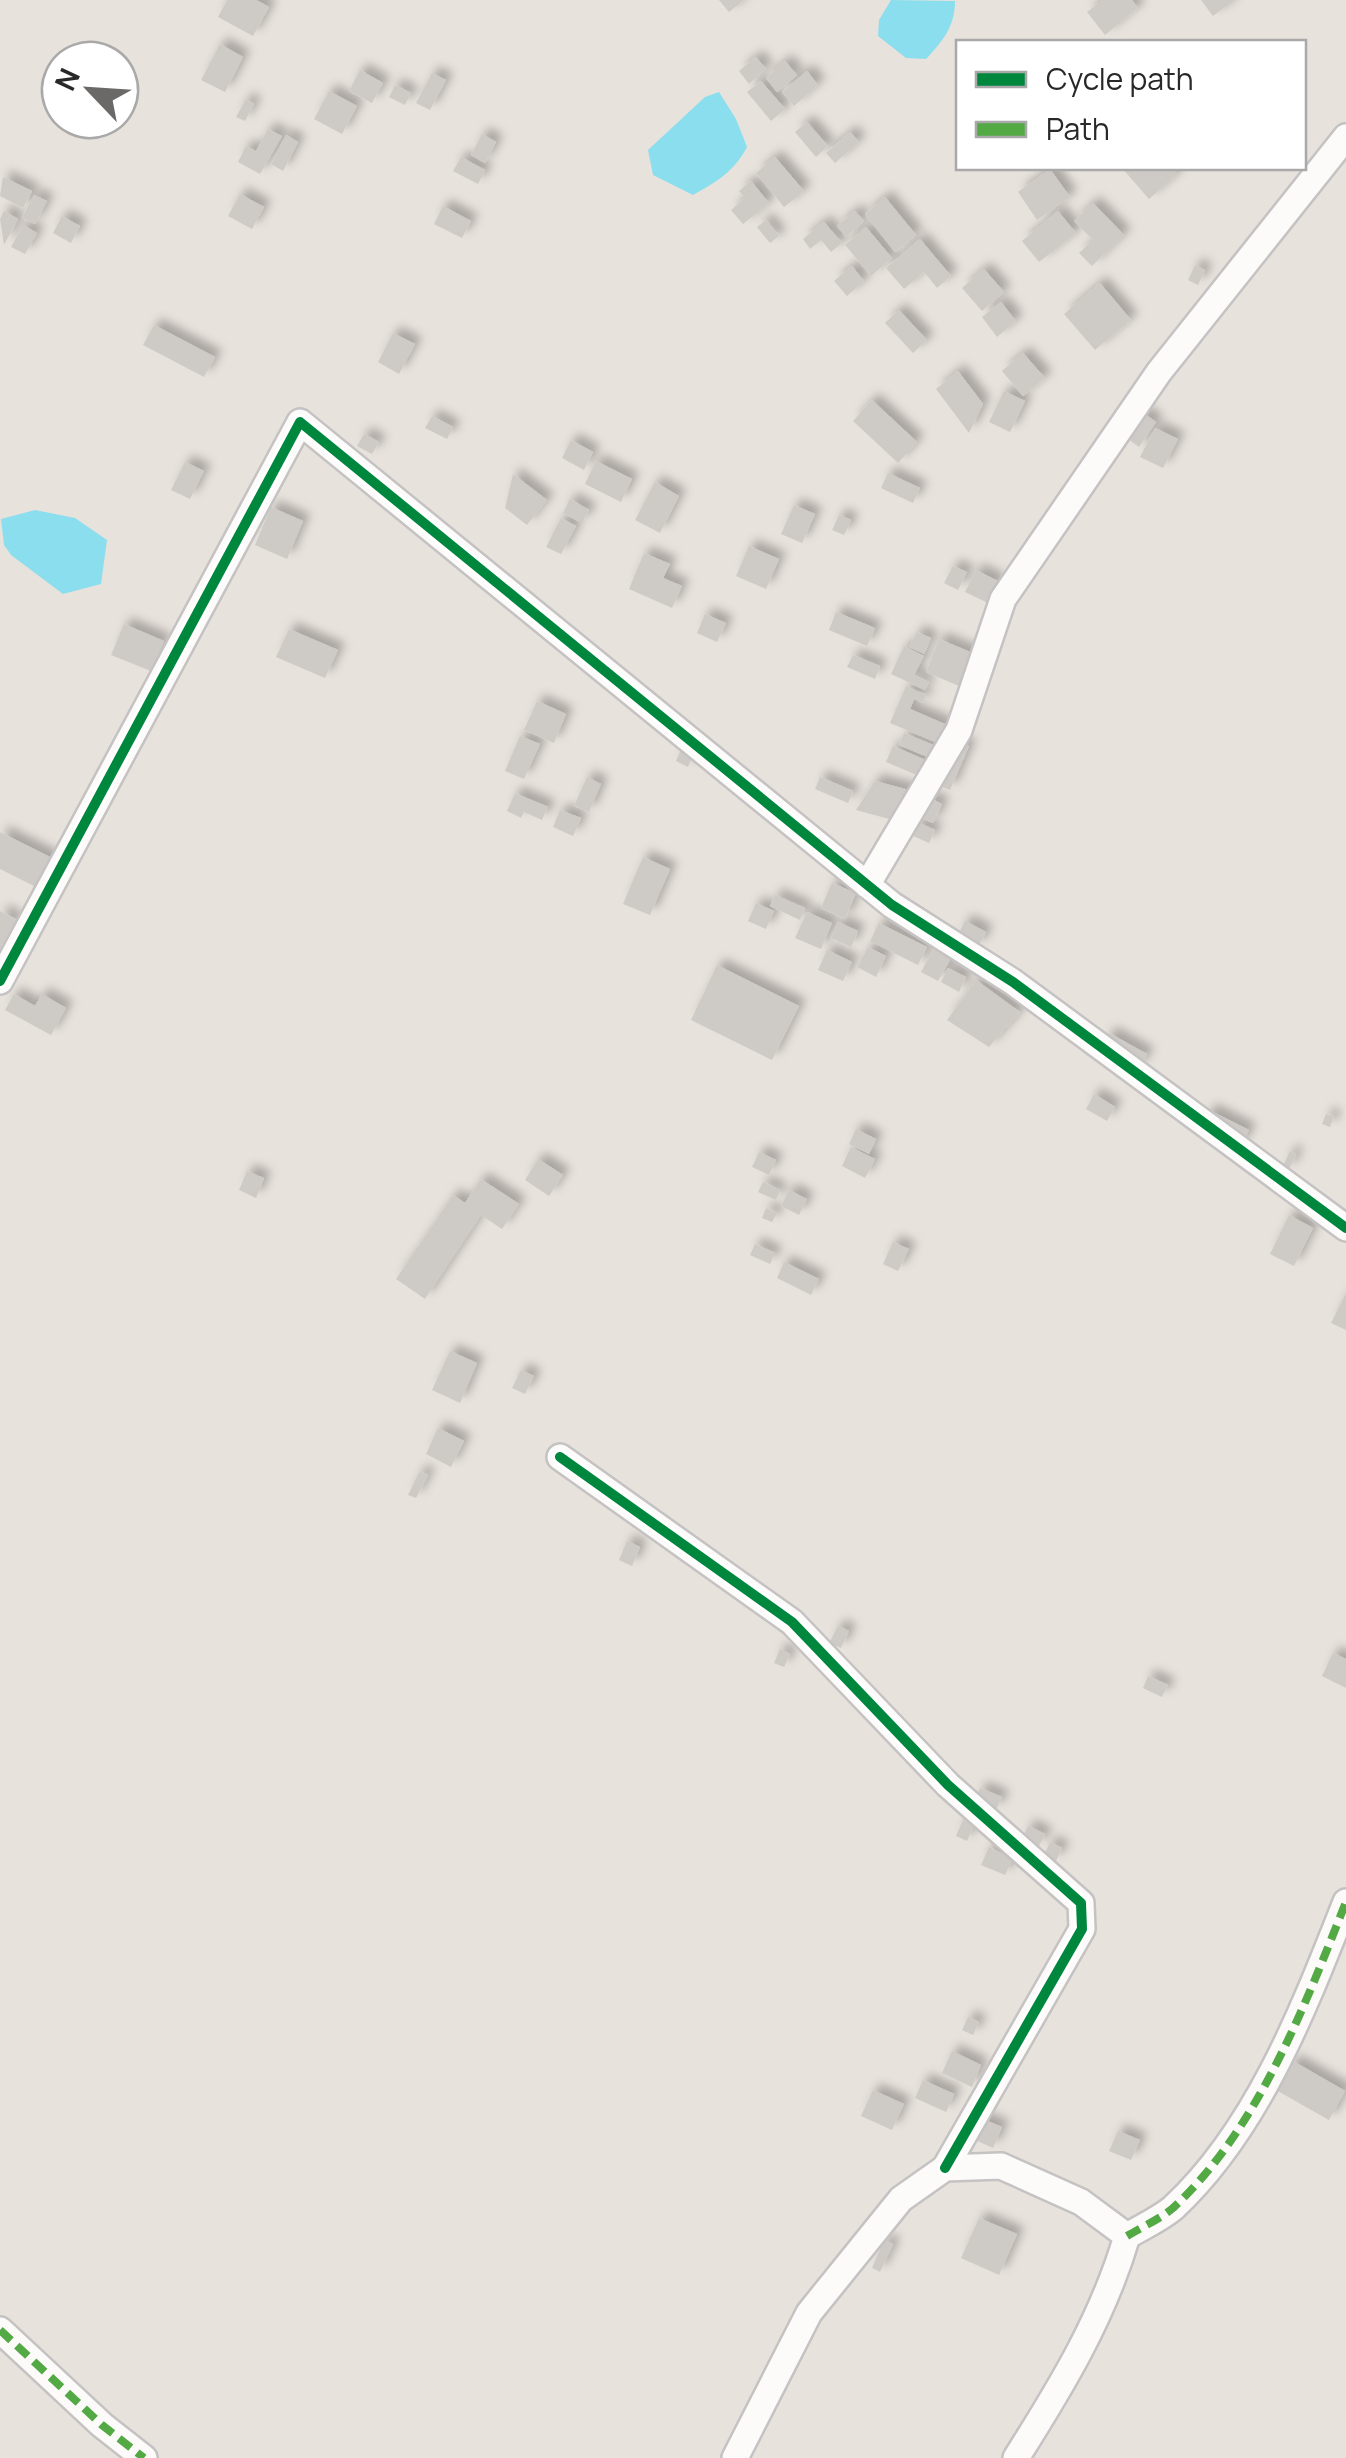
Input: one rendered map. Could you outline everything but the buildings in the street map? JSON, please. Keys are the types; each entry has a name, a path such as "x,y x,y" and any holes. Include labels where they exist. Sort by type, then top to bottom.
{"street":[{"path":"867,885 959,730 1003,599 1160,372 1346,137"},
{"path":"0,981 300,422 867,885 1013,982 1346,1228"},
{"path":"560,1457 792,1622 948,1786 1080,1903 1082,1929 945,2168 900,2199 810,2313 735,2458"},
{"path":"1016,2458 1078,2356 1112,2290 1127,2236 1170,2210 1228,2147 1310,1993 1346,1902"},
{"path":"945,2168 1001,2166 1082,2202 1127,2236"},
{"path":"0,2330 102,2425 144,2458"}],"water":[{"path":"891,0 955,1 947,33 926,59 906,58 878,36 879,20"},
{"path":"719,92 747,147 730,170 693,195 653,175 648,150 705,97"},
{"path":"35,510 75,518 107,540 101,584 63,594 11,555 4,545 1,519"}],"marked path":[{"path":"1127,2236 1173,2208 1230,2142 1276,2065 1346,1902"},
{"path":"0,2330 102,2425 144,2458"}],"cycle path":[{"path":"0,981 300,422 892,905 1013,982 1346,1228"},
{"path":"560,1457 792,1622 948,1785 1081,1903 1082,1929 945,2168"}]}
